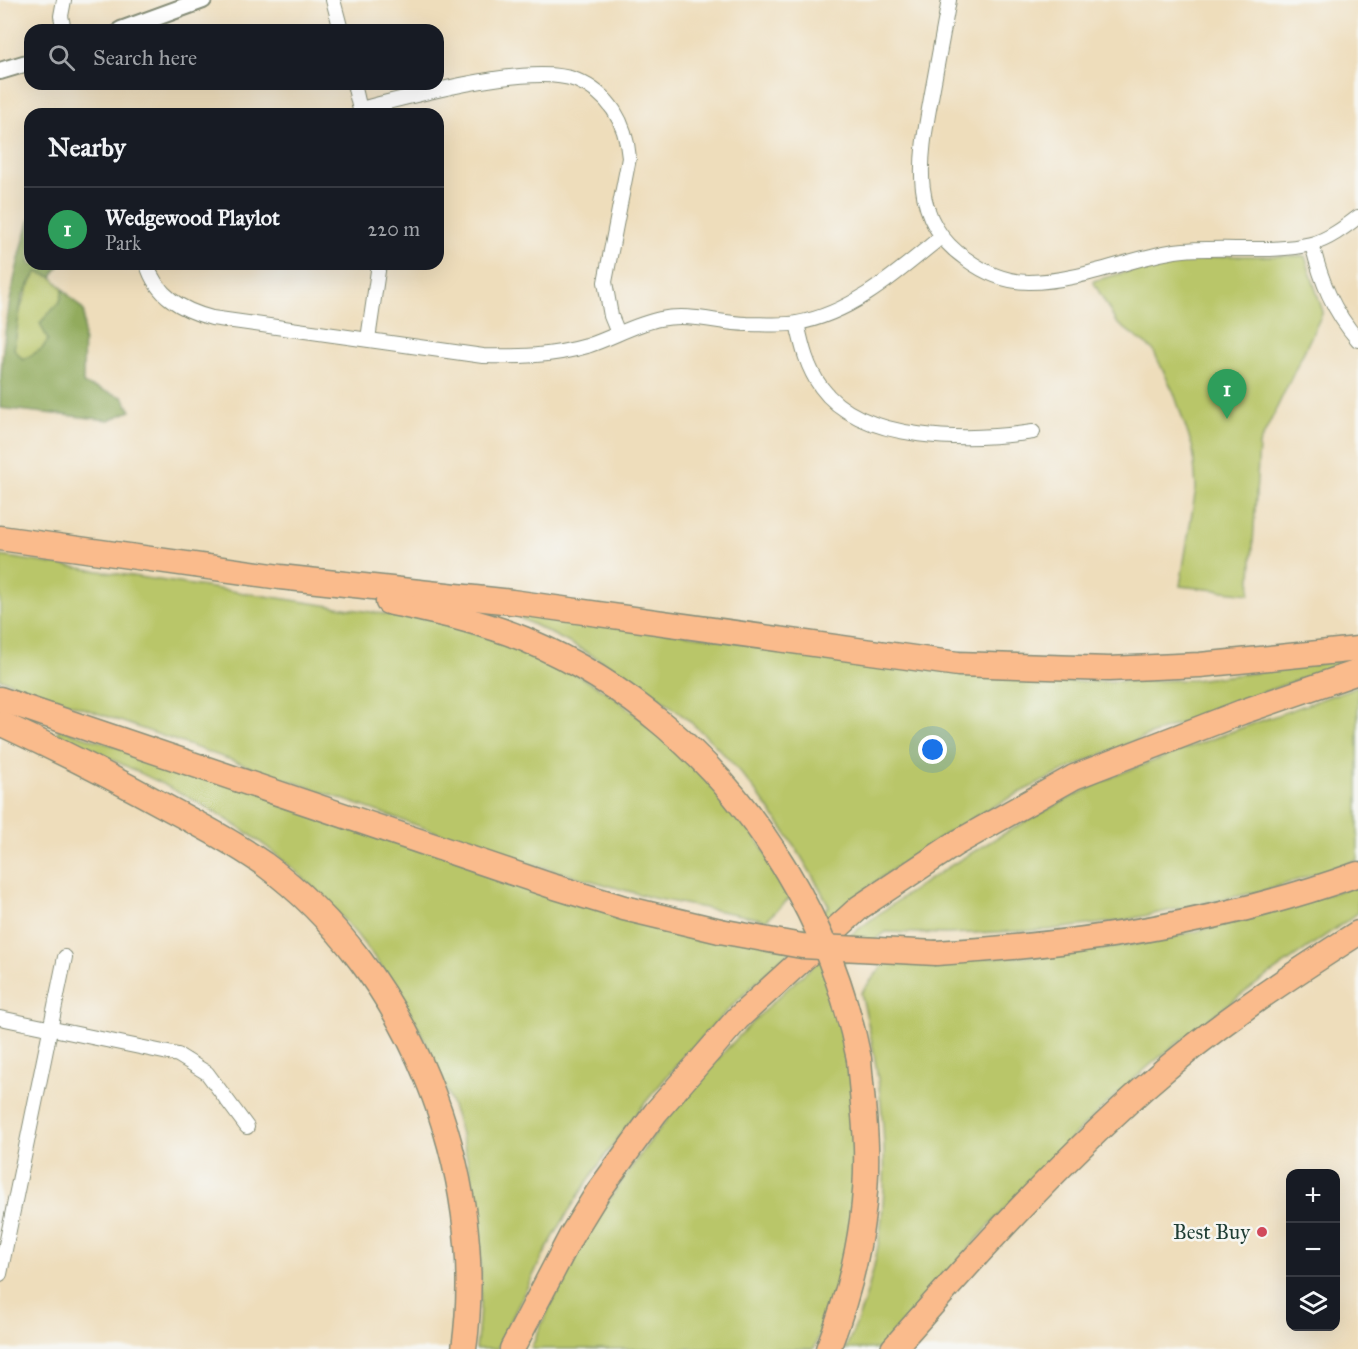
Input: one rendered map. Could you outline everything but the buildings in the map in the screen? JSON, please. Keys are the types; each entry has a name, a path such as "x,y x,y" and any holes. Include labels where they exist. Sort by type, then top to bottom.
{"highway":[{"path":"0,538 280,577 512,602 958,664 1118,669 1200,665 1358,649"},
{"path":"280,577 472,622 524,640 584,670 642,709 706,764 755,822 807,905 822,937 847,1008 858,1059 866,1148 863,1211 850,1280 828,1349"},
{"path":"512,1349 571,1236 598,1192 657,1112 738,1018 860,907 955,844 1074,777 1242,712 1358,672"},
{"path":"0,699 552,886 624,908 720,931 802,946 936,953 1028,947 1119,936 1199,920 1358,874"},
{"path":"0,723 97,770 226,840 256,859 316,909 366,970 404,1031 418,1061 437,1108 458,1178 469,1265 464,1349"},
{"path":"893,1349 1019,1208 1067,1159 1146,1086 1250,1005 1358,933"}],"street":[{"path":"63,24 61,16 64,0"},
{"path":"137,24 203,0"},
{"path":"333,0 339,24"},
{"path":"949,0 921,150 920,171 930,216 941,237 976,267 994,276 1026,282 1051,282 1121,262 1179,251 1312,244 1340,230 1358,216"},
{"path":"0,71 24,64"},
{"path":"444,90 466,84 536,75 575,80 608,102 620,118 627,138 629,158 605,282 611,316 618,333"},
{"path":"356,90 360,108"},
{"path":"373,108 443,90"},
{"path":"150,270 160,289 174,304 192,313 212,318 483,356 519,357 554,354 589,345 660,319 674,317 693,317 742,324 797,323 854,302 895,274 941,237"},
{"path":"1312,244 1322,281 1335,310 1358,340"},
{"path":"368,339 378,270"},
{"path":"797,323 807,363 822,389 852,414 874,425 946,436 996,437 1033,432"},
{"path":"0,1274 65,957"},
{"path":"0,1018 162,1050 193,1062 207,1073 247,1127"}],"green space":[{"path":"24,240 24,270 56,270 52,277 37,272 22,296 14,349 23,360 42,349 48,340 40,323 60,302 63,289 84,311 83,384 123,397 131,411 109,420 0,408 4,336"},
{"path":"1228,256 1305,256 1323,312 1259,445 1250,594 1180,586 1196,488 1193,449 1174,393 1153,350 1116,322 1093,281 1152,265"},
{"path":"37,272 52,277 63,289 60,302 40,323 48,340 42,349 23,360 14,349 17,327 23,300"},
{"path":"0,556 397,616 436,619 548,659 609,693 676,747 748,825 792,896 766,920 653,898 510,858 0,679"},
{"path":"522,612 969,673 1064,682 1193,680 1296,668 1337,660 1338,665 1153,733 1018,793 917,853 859,894 749,989 698,1041 651,1096 608,1152 570,1209 497,1349 476,1349 481,1277 476,1206 462,1137 439,1072 408,1009 369,950 322,897 268,848 245,831 193,800 57,733 59,729 781,948 829,906 784,830 767,806 708,738 668,704 627,676 520,618"},
{"path":"1358,686 1358,860 1267,890 1120,921 1048,930 946,934 886,932 828,974 851,1060 855,1171 849,1236 833,1297 814,1349 531,1349 560,1285 595,1223 635,1163 679,1104 726,1049 778,998 831,951 887,908 940,872 1024,822 1081,792 1135,768"},
{"path":"1358,885 1358,913 1200,1026 1113,1098 1043,1167 879,1349 845,1349 863,1307 875,1263 882,1218 885,1173 878,1082 861,993 888,959 1032,956 1115,947 1185,934"}],"place":[{"name":"Wedgewood Playlot","path":"1227,419"},
{"name":"Best Buy","path":"1262,1232"}]}
